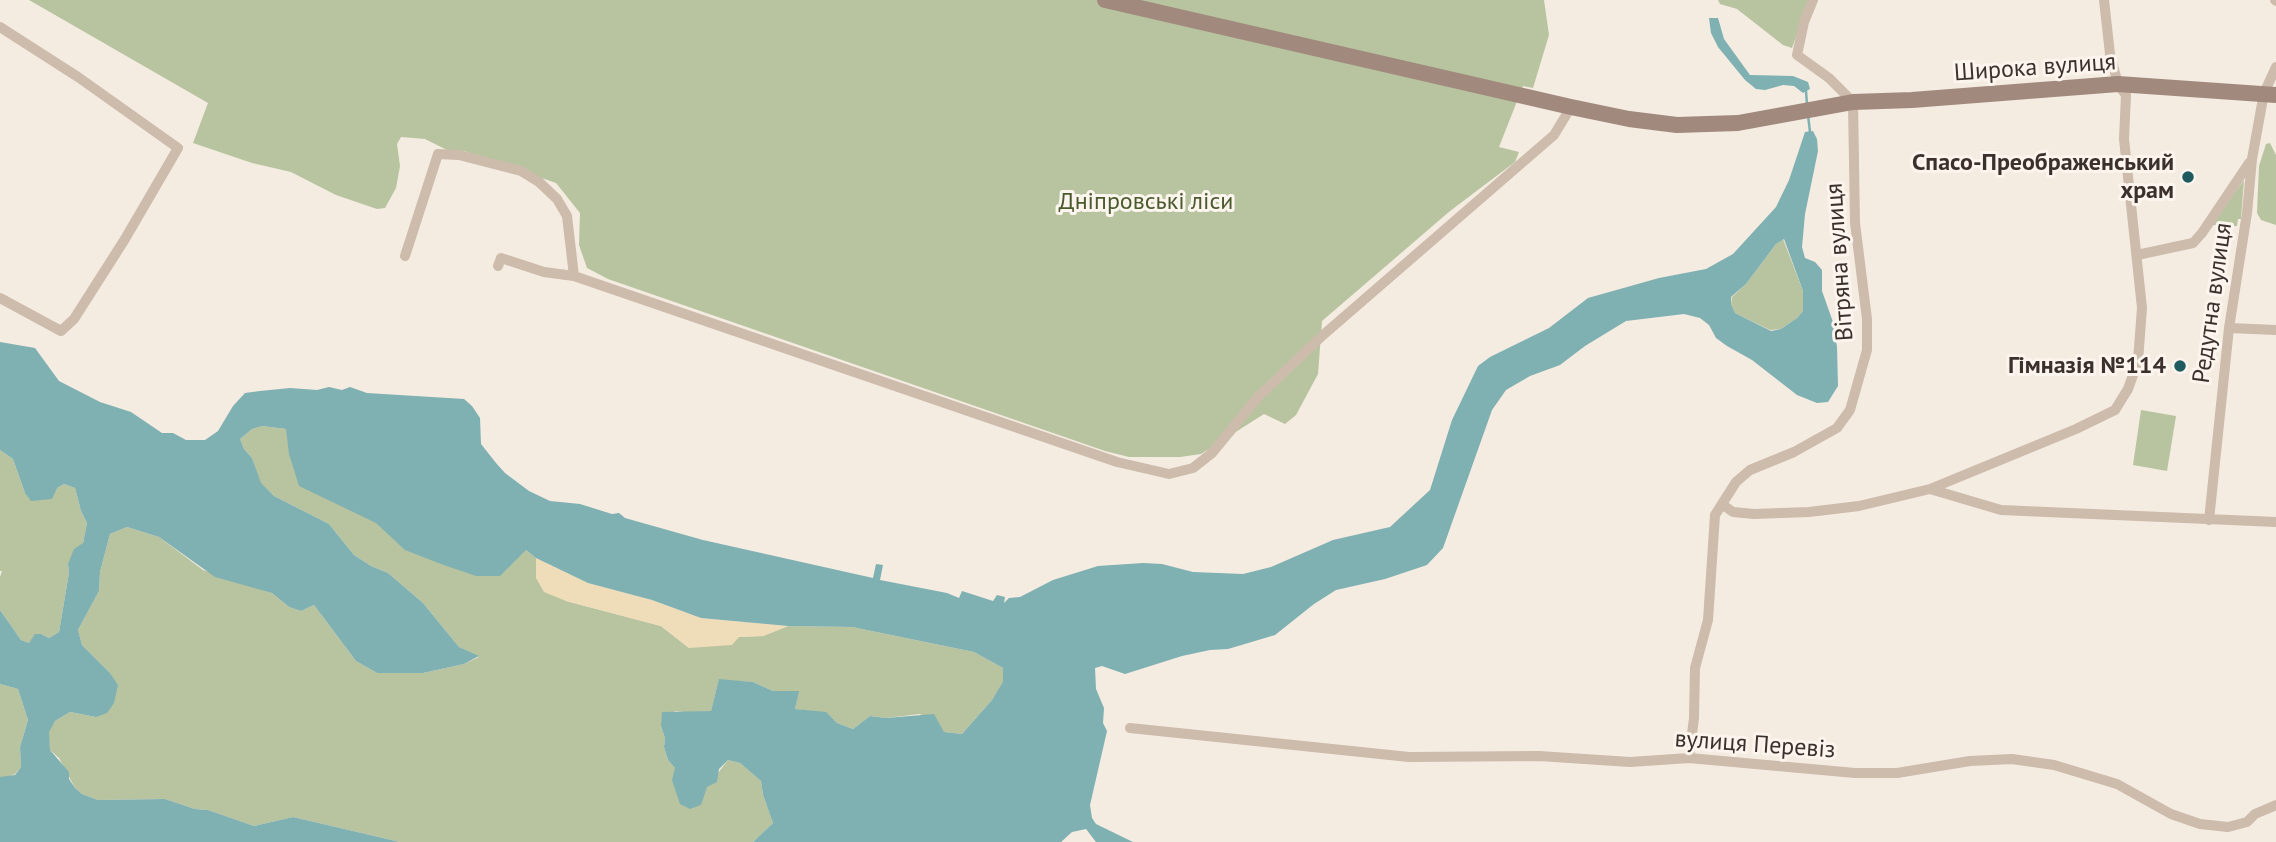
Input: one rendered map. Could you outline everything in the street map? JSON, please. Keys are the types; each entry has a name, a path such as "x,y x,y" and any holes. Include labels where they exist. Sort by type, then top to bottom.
{"main road":[{"name":"Широка вулиця","path":"1105,0 1571,107 1629,119 1677,125 1738,123 1853,102 2118,84 2270,94"}],"street":[{"path":"1813,0 1804,22 1797,55 1829,78 1853,102"},
{"path":"1723,505 1733,512 1754,514 1809,512 1859,506 1930,489 2010,458 2115,410 2128,389 2140,348 2142,308 2124,139 2126,95 2118,84 2110,54 2104,0"},
{"path":"0,27 78,77 178,148 125,239 74,318 61,331 0,298"},
{"name":"Редутна вулиця","path":"2209,520 2229,328 2247,214 2252,159 2276,67"},
{"name":"Вітряна вулиця","path":"1689,758 1694,718 1695,668 1708,620 1715,514 1736,482 1750,470 1794,452 1837,428 1850,410 1860,381 1867,350 1867,319 1855,223 1853,102"},
{"path":"498,266 501,258 544,272 574,276 1117,462 1169,474 1194,468 1212,453 1258,397 1322,337 1554,135 1571,107"},
{"path":"405,256 438,154 459,155 521,171 539,182 557,199 569,224 574,276"},
{"path":"2137,255 2193,243 2252,159"},
{"path":"2229,328 2276,330"},
{"path":"1930,489 2001,510 2276,522"},
{"name":"вулиця Перевіз","path":"1129,728 1409,757 1539,756 1630,762 1689,758 1855,773 1897,773 1970,761 2012,759 2054,765 2095,776 2117,784 2171,814 2200,824 2228,827 2246,822 2255,814 2276,805"}],"green space":[{"name":"Дніпровські ліси","path":"29,0 1544,0 1549,35 1533,88 1523,86 1499,147 1519,152 1515,162 1450,211 1322,321 1318,374 1296,415 1285,424 1264,414 1201,454 1180,457 1129,457 608,279 587,268 579,245 580,213 556,183 464,151 447,150 425,139 401,137 397,144 400,166 396,188 385,208 377,209 336,195 291,172 252,163 193,143 208,103"},
{"path":"1718,0 1809,0 1792,48 1783,45 1737,9 1720,4"},
{"path":"2270,143 2276,155 2276,225 2261,220 2257,213 2259,166 2266,144"},
{"path":"2244,180 2241,219 2238,219 2237,226 2211,225"},
{"path":"1783,239 1803,291 1803,311 1781,329 1770,330 1735,313 1731,304 1732,297"},
{"path":"2141,410 2176,416 2167,471 2133,465"},
{"path":"262,426 286,429 526,550 536,558 536,578 566,601 661,626 689,648 739,637 763,636 788,626 852,627 974,652 1003,668 1004,682 962,734 944,732 920,714 886,718 870,716 853,729 837,723 826,713 795,709 798,691 773,691 753,682 719,680 711,711 675,711 661,726 665,738 664,747 668,760 675,768 707,787 728,760 740,763 761,781 773,823 753,842 400,842 293,817 254,826 165,799 98,800 82,794 75,788 59,758 50,750 48,732 55,721 70,712 96,717 109,672 82,645 78,630 99,591 100,572 110,534 127,527 159,537 203,570 272,593 289,607 301,611 314,605 356,661 377,673 423,673 464,664 479,657 459,647 423,603 388,573 354,555 329,524 274,496 260,483 252,458 240,439 252,429"},
{"path":"0,450 13,459 25,493 57,488 64,484 75,488 87,523 83,543 68,564 69,573 59,632 49,638 41,634 29,643 21,640 0,610"},
{"path":"0,684 18,689 28,720 20,747 21,767 8,777 0,777"}],"sand":[{"path":"536,558 588,583 652,600 701,618 788,626 763,636 739,637 732,645 689,648 661,626 566,601 544,592 536,578"}],"water":[{"path":"1709,18 1718,18 1724,39 1750,75 1793,76 1808,82 1810,89 1803,93 1794,86 1783,85 1765,90 1756,89 1745,80 1718,47 1711,33"},
{"path":"1813,131 1818,151 1805,214 1802,247 1805,258 1815,262 1822,270 1822,291 1833,322 1837,347 1838,386 1828,402 1817,403 1797,395 1752,360 1716,338 1709,325 1700,318 1684,314 1626,321 1560,365 1530,376 1506,390 1492,410 1443,548 1427,565 1385,579 1336,590 1275,635 1228,649 1182,656 1125,674 1102,666 1095,668 1096,689 1104,708 1103,723 1107,731 1090,805 1092,818 1096,824 1133,842 1096,842 1086,829 1072,832 1061,842 753,842 773,823 761,781 740,763 728,760 719,769 717,782 707,787 701,805 690,809 680,804 672,780 675,768 668,760 664,747 662,712 711,711 719,679 753,682 773,691 799,691 795,709 826,712 837,723 853,729 870,716 886,718 934,714 944,732 962,734 992,700 1003,682 1003,668 974,652 852,627 788,626 701,618 652,600 588,583 536,558 526,550 500,576 476,576 405,550 376,523 299,486 289,454 286,429 262,426 252,429 240,439 252,458 261,483 274,496 329,524 354,555 388,573 423,603 459,647 479,656 464,664 423,673 377,673 356,661 314,605 301,611 289,607 272,593 215,577 159,537 127,527 110,534 100,572 99,591 78,630 82,645 118,685 114,703 107,713 96,717 70,712 55,721 49,732 50,750 69,772 69,779 75,788 98,800 165,799 254,826 293,817 400,842 0,842 0,777 15,775 21,767 20,747 28,720 18,689 0,684 0,610 21,640 29,643 35,634 49,638 59,632 69,573 68,564 74,549 83,543 87,523 75,488 64,484 57,488 52,499 31,501 25,493 13,459 0,450 0,342 35,348 59,381 100,402 131,412 162,433 173,433 186,440 205,440 218,431 233,406 245,393 290,388 317,390 329,387 342,390 350,387 367,393 464,399 480,418 481,444 496,463 529,491 550,501 580,504 612,514 619,513 625,518 703,540 873,578 876,564 883,565 880,580 947,593 959,598 962,591 993,601 997,595 1005,597 1004,603 1009,598 1020,597 1053,580 1098,566 1162,564 1193,572 1243,574 1271,567 1333,540 1390,527 1430,490 1452,420 1478,366 1490,357 1549,328 1588,298 1659,278 1706,269 1733,254 1776,207 1789,180 1805,132","holes":["1784,239 1803,291 1803,311 1781,329 1771,331 1735,313 1731,304 1731,297 1746,284 1776,244"]}],"waterway":[{"path":"1806,91 1807,105"},
{"path":"1808,115 1810,132"}],"place":[{"name":"Спасо-Преображенський храм","path":"2188,177"},
{"name":"Гімназія №114","path":"2180,366"}]}
